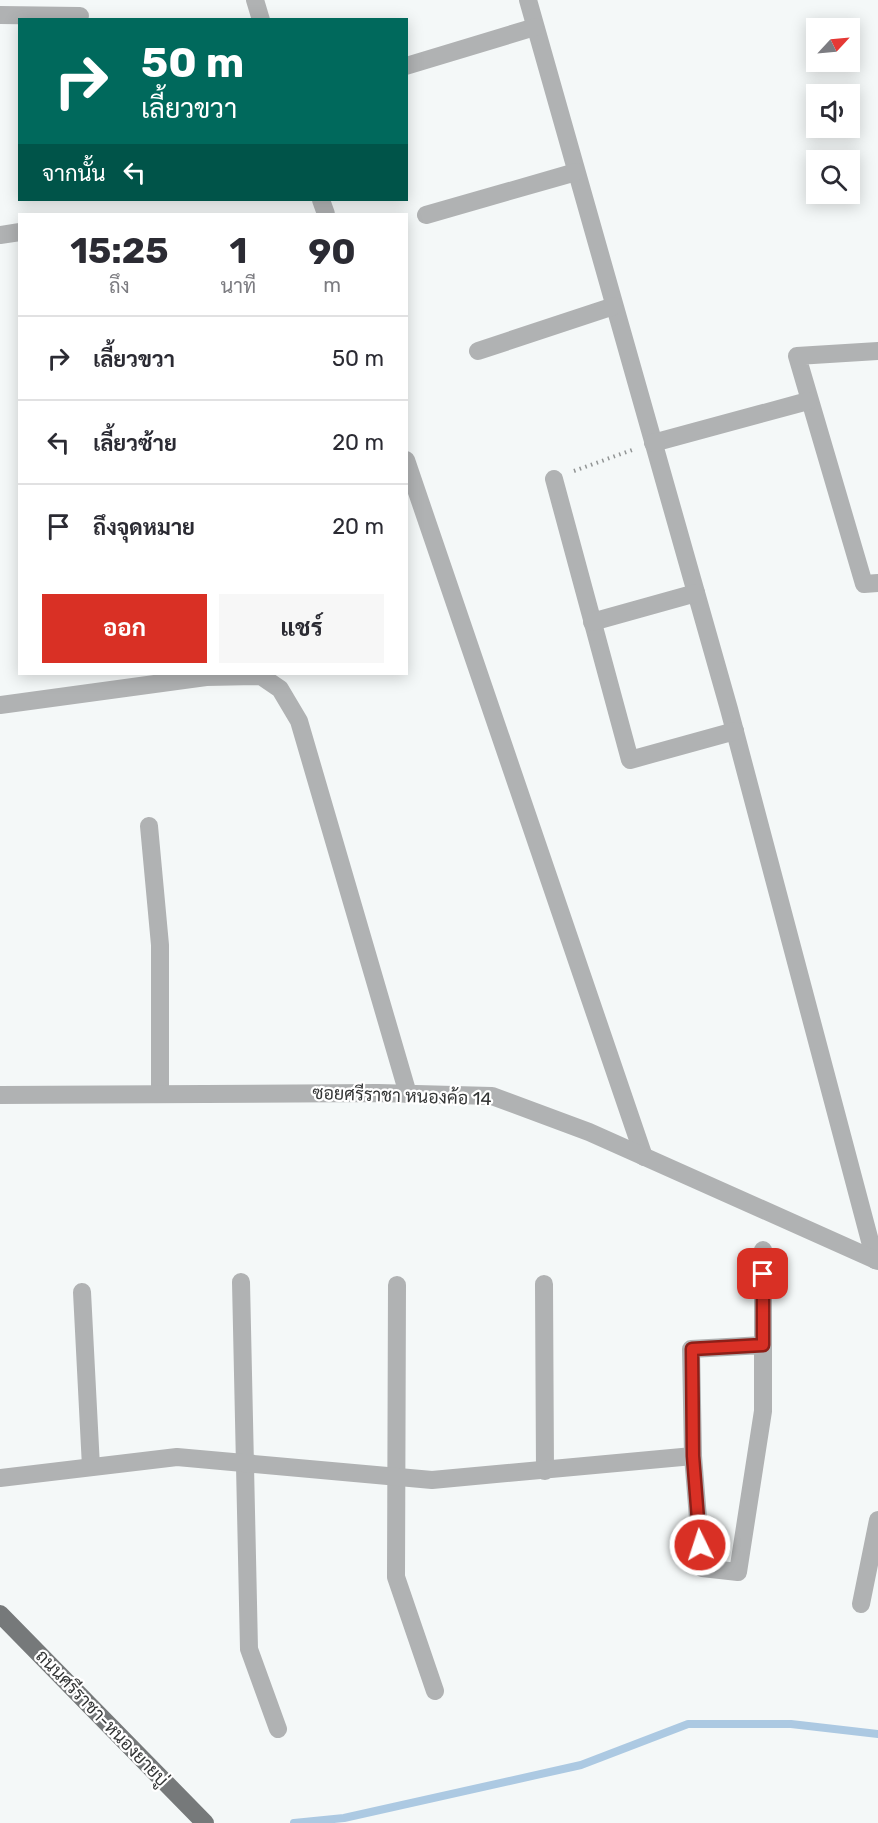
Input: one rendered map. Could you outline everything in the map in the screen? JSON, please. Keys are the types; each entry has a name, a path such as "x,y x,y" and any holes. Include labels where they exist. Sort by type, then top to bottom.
{"main road":[{"name":"ถนนศรีราชา-หนองยายบู่","path":"0,1614 201,1819"}],"street":[{"path":"255,0 260,18"},
{"path":"528,0 735,731 877,1260"},
{"path":"0,15 80,16"},
{"path":"408,65 535,27"},
{"path":"426,215 576,172"},
{"path":"0,235 18,232"},
{"path":"478,351 614,306"},
{"path":"878,351 797,356 808,400 864,584 878,583"},
{"path":"653,443 808,400"},
{"path":"408,466 644,1157"},
{"path":"554,479 630,760 735,731"},
{"path":"592,622 696,593"},
{"path":"0,705 206,677 261,675 280,689 299,721 408,1094"},
{"path":"149,826 160,945 160,1094"},
{"name":"ซอยศรีราชา หนองค้อ 14","path":"0,1095 408,1094 492,1096 589,1132 877,1260"},
{"path":"763,1250 763,1345 763,1411 738,1572 702,1568 693,1456 692,1349 763,1345"},
{"path":"241,1282 249,1649 278,1729"},
{"path":"544,1284 545,1471"},
{"path":"397,1285 396,1577 435,1691"},
{"path":"82,1292 91,1467"},
{"path":"0,1478 177,1456 432,1480 693,1456"},
{"path":"861,1604 878,1520"}],"path":[{"path":"554,479 653,443"}],"waterway":[{"path":"294,1823 344,1818 581,1765 688,1724 791,1724 878,1734"}],"route":[{"path":"700,1545 693,1456 692,1349 763,1345 763,1274"}]}
